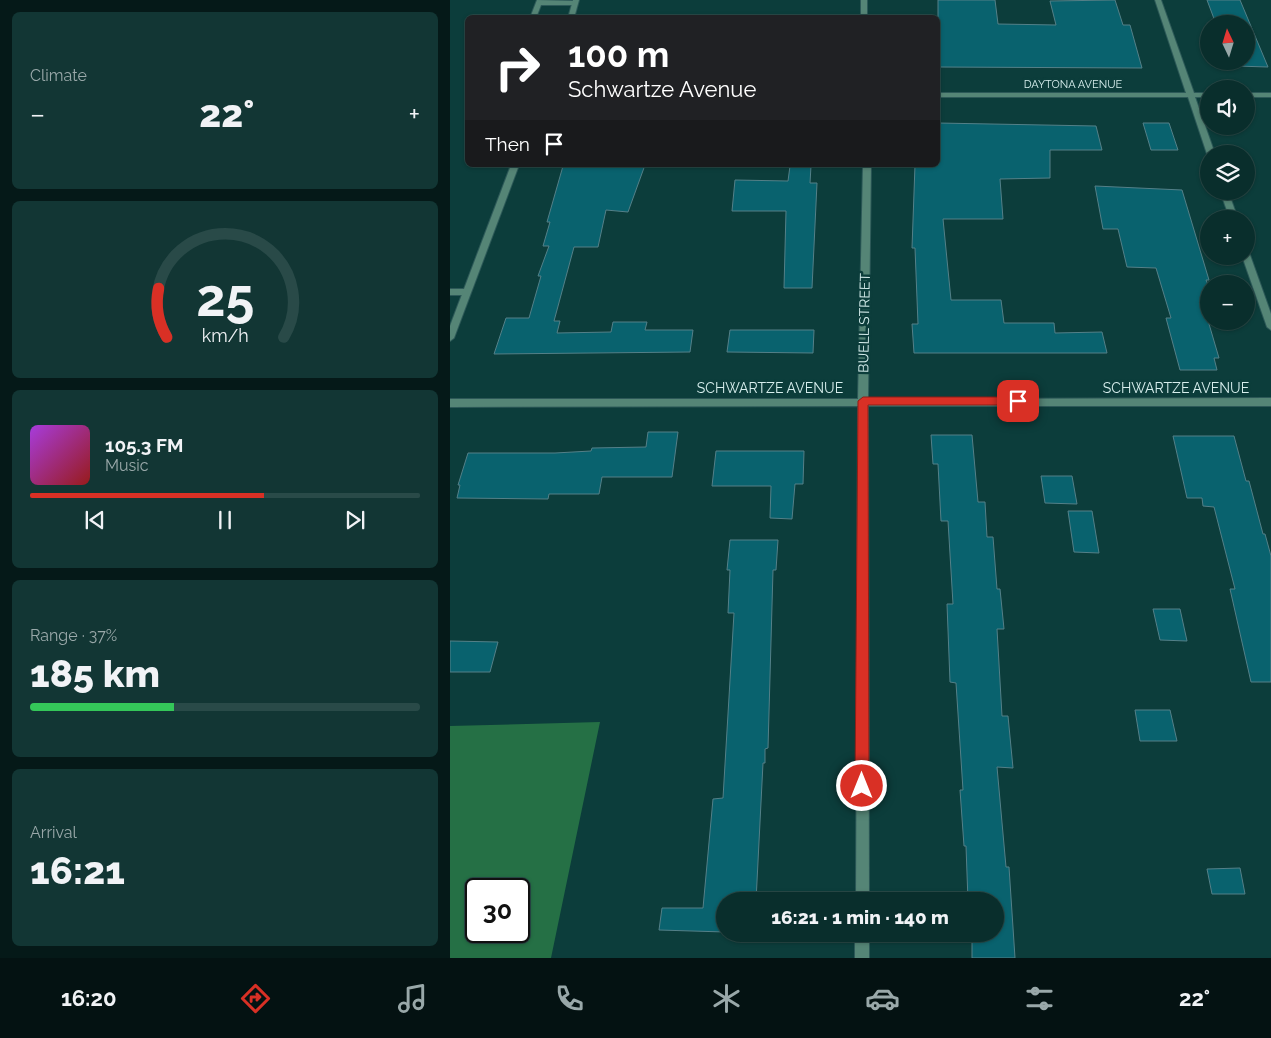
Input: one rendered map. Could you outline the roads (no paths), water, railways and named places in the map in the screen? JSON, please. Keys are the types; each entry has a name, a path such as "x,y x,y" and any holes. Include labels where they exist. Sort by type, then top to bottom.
{"street":[{"path":"864,0 864,15"},
{"path":"1158,0 1208,145"},
{"path":"534,15 539,2 576,2 572,15"},
{"name":"DAYTONA AVENUE","path":"940,95 1200,95"},
{"path":"1255,95 1271,95"},
{"path":"450,338 514,167"},
{"name":"BUELL STREET","path":"862,892 863,401 867,167"},
{"path":"1249,265 1271,327"},
{"path":"450,292 467,292"},
{"name":"SCHWARTZE AVENUE","path":"450,403 1271,402"},
{"path":"862,942 862,958"}]}
